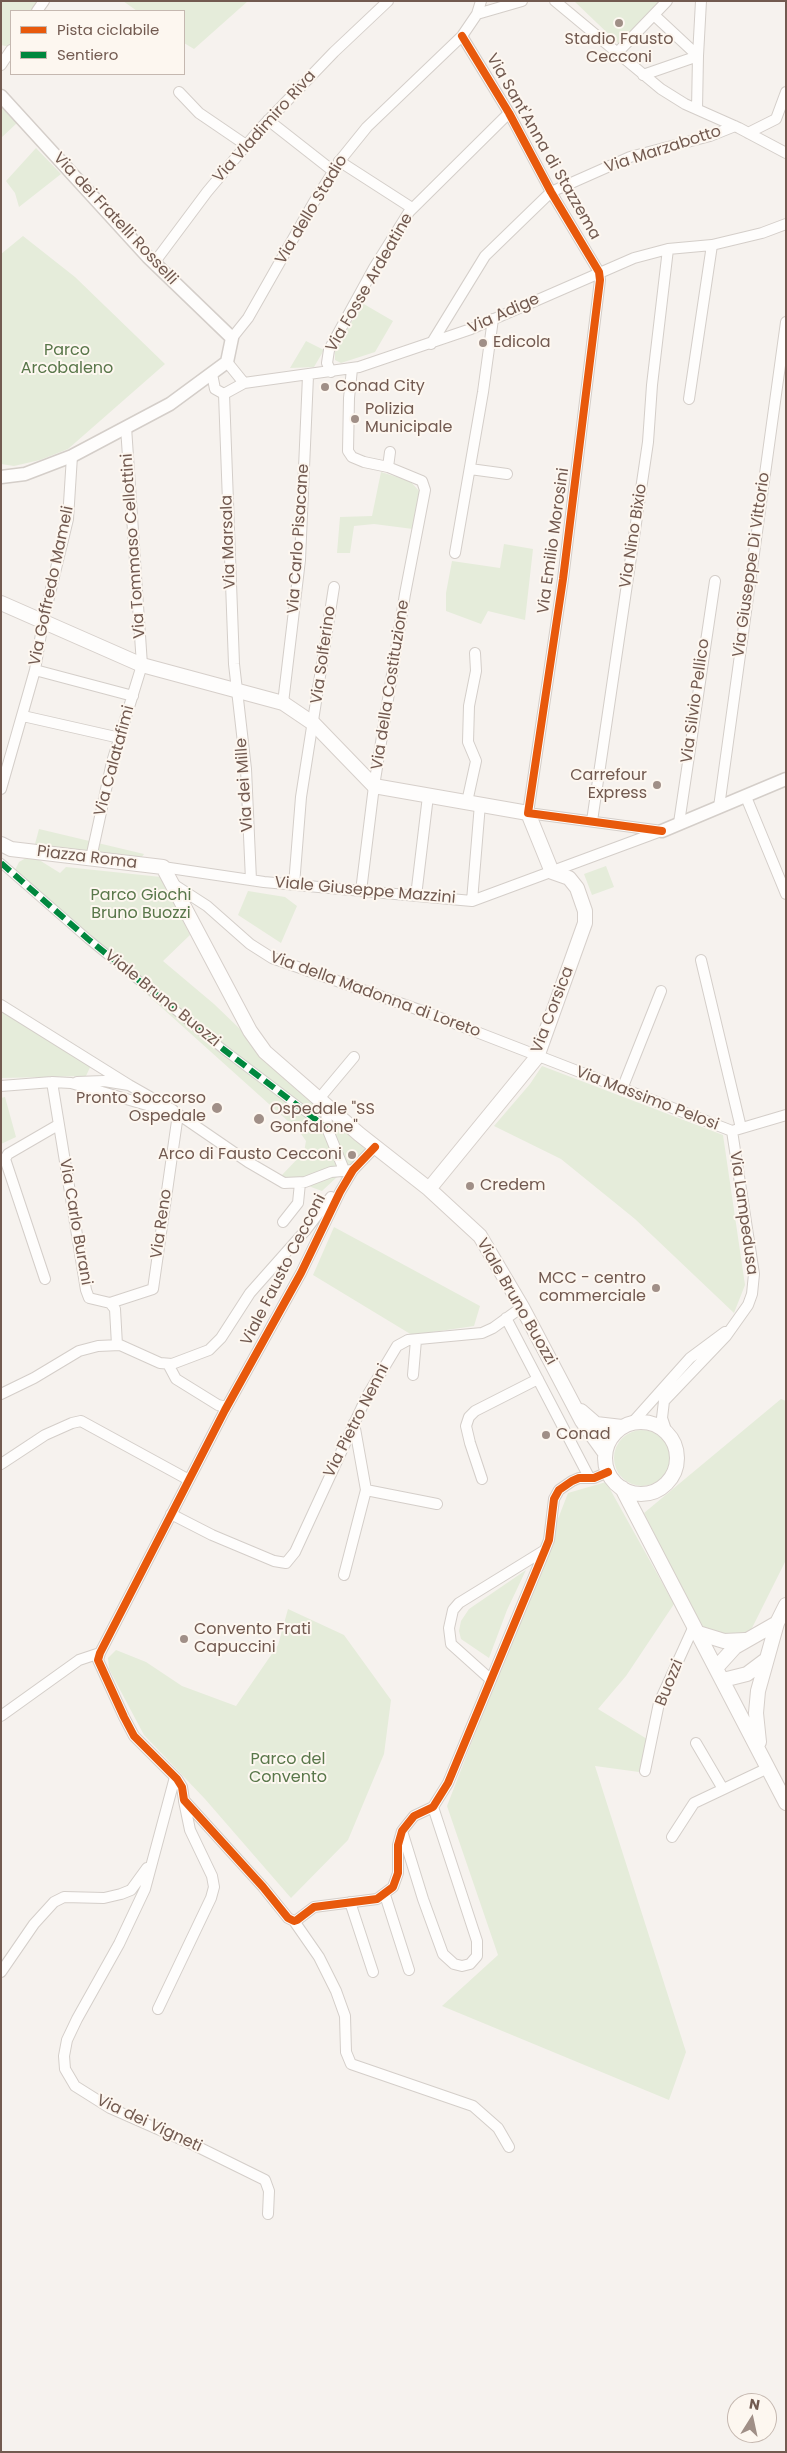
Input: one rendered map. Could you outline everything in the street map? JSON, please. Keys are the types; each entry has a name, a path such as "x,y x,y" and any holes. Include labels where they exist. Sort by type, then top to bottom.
{"main road":[{"name":"Via della Costituzione","path":"1,604 142,665 284,703 314,724 374,786"},
{"path":"374,786 528,813 552,872"},
{"name":"Piazza Roma","path":"5,849 163,867"},
{"name":"Viale Bruno Buozzi","path":"163,867 244,1019 269,1056 322,1103 429,1189 480,1236 522,1307 582,1421 605,1454"},
{"name":"Via Corsica","path":"429,1189 537,1057 586,919 584,907 576,886 569,878 552,872"},
{"name":"Viale Bruno Buozzi","path":"563,1387 591,1421 604,1426 627,1425"},
{"path":"640,1526 640,1512 643,1502 671,1478 675,1469 676,1450 667,1433 657,1426 645,1422 627,1425 608,1443 605,1454 608,1472 622,1488 640,1526 720,1674 786,1803"},
{"path":"622,1488 639,1494 656,1490"},
{"path":"760,1753 756,1702 760,1679 778,1623 786,1605"},
{"path":"720,1674 726,1655 746,1640 778,1623"},
{"path":"696,1629 719,1640 746,1640"},
{"path":"720,1674 747,1674 767,1659"}],"street":[{"name":"Via Vladimiro Riva","path":"154,263 246,145 268,120 334,52 388,1"},
{"name":"Via dello Stadio","path":"232,338 248,318 339,161 368,127 462,36 477,14 481,1"},
{"path":"477,14 522,1"},
{"path":"555,1 576,16 617,54 685,104 735,126 786,153"},
{"path":"617,54 667,1"},
{"path":"697,109 701,1"},
{"path":"654,15 698,56"},
{"name":"Via Sant'Anna di Stazzema","path":"462,36 509,113 551,192 599,272"},
{"path":"1,65 10,52"},
{"path":"644,75 698,56"},
{"path":"179,92 199,113 246,145"},
{"path":"748,133 776,119 786,92"},
{"name":"Via dei Fratelli Rosselli","path":"1,96 154,263 232,338"},
{"name":"Via Fosse Ardeatine","path":"331,372 327,363 327,353 374,268 412,208 509,113"},
{"path":"268,120 333,171"},
{"name":"Via Marzabotto","path":"431,344 485,256 551,192 630,157 710,136 735,126"},
{"path":"339,161 412,208"},
{"name":"Via Adige","path":"244,383 352,369 431,344 634,258 668,249 712,245 762,233 786,224"},
{"path":"689,399 712,245"},
{"name":"Via Nino Bixio","path":"592,821 648,442 652,385 668,249"},
{"name":"Via Emilio Morosini","path":"528,813 582,441 600,280 599,272"},
{"path":"455,553 483,392 493,319"},
{"name":"Via Giuseppe Di Vittorio","path":"719,807 786,322"},
{"path":"1,477 25,474 72,456 170,404 227,362 232,338"},
{"path":"212,374 215,389 224,394 244,383 227,362"},
{"name":"Via della Costituzione","path":"352,369 349,398 348,452 352,457 364,462 388,467 422,481 425,490 374,786"},
{"name":"Via Carlo Pisacane","path":"284,703 300,560 308,376"},
{"name":"Via Marsala","path":"224,394 234,664 237,690"},
{"name":"Via Tommaso Cellottini","path":"126,427 142,665"},
{"path":"388,467 390,452"},
{"name":"Via Goffredo Mameli","path":"1,789 35,670 43,622 69,514 72,456"},
{"path":"470,469 507,474"},
{"name":"Via Silvio Pellico","path":"679,823 715,580"},
{"name":"Via Solferino","path":"294,884 301,797 314,724 334,586"},
{"path":"472,901 476,761 468,742 469,706 476,672 475,653"},
{"name":"Via Calatafimi","path":"91,858 120,738 142,665"},
{"path":"35,670 133,696"},
{"name":"Via dei Mille","path":"237,690 246,769 251,880"},
{"path":"23,716 120,738"},
{"name":"Viale Giuseppe Mazzini","path":"163,867 251,880 472,901 662,831 786,780"},
{"path":"361,891 374,786"},
{"path":"416,896 428,796"},
{"path":"746,796 786,894"},
{"path":"528,813 662,831"},
{"name":"Viale Bruno Buozzi","path":"1,863 88,939 223,1049 326,1128"},
{"name":"Via della Madonna di Loreto","path":"172,884 207,906 247,941 272,958 410,1007 537,1057"},
{"path":"701,960 736,1130"},
{"path":"622,1089 661,990"},
{"path":"1,1005 178,1114 275,1179 288,1184 314,1180 331,1172 349,1170 326,1128 322,1103 354,1056"},
{"name":"Via Massimo Pelosi","path":"537,1057 736,1130 786,1115"},
{"path":"90,1081 99,1065"},
{"path":"1,1086 90,1081 130,1085"},
{"name":"Via Carlo Burani","path":"52,1082 86,1290 89,1298 110,1303"},
{"path":"71,1083 178,1114"},
{"name":"Via Reno","path":"110,1303 153,1289 178,1114"},
{"path":"45,1279 5,1159 8,1154 58,1125"},
{"name":"Via Lampedusa","path":"667,1433 662,1418 664,1400 726,1336 748,1305 754,1274 736,1130"},
{"name":"Viale Fausto Cecconi","path":"100,1653 226,1409 301,1273 349,1170 375,1147"},
{"path":"1,1394 34,1378 79,1351 98,1346 117,1345 160,1363 168,1364 209,1350 221,1338 250,1293 326,1206 342,1184 338,1175 331,1172"},
{"path":"283,1222 298,1203 300,1183"},
{"path":"110,1303 115,1309 117,1345"},
{"name":"Via Pietro Nenni","path":"171,1514 212,1535 274,1561 286,1563 296,1552 354,1423 392,1352 402,1342 473,1335 489,1330 522,1307"},
{"path":"506,1318 589,1478"},
{"name":"Via Lampedusa","path":"627,1425 690,1358 737,1321"},
{"path":"413,1375 416,1340"},
{"path":"168,1364 176,1378 226,1409"},
{"path":"482,1479 466,1426 469,1417 475,1411 538,1379"},
{"path":"1,1464 45,1435 81,1421 189,1480"},
{"path":"344,1575 366,1490 354,1423"},
{"path":"294,1921 314,1907 374,1899 385,1895 393,1887 397,1878 398,1845 402,1831 414,1816 434,1807 448,1783 549,1540 554,1499 559,1490 579,1478 594,1478 608,1472"},
{"path":"366,1490 437,1504"},
{"path":"490,1679 451,1644 449,1628 453,1610 459,1603 545,1550"},
{"name":"Buozzi","path":"645,1771 659,1703 696,1629"},
{"path":"1,1716 79,1660 100,1653"},
{"path":"100,1653 98,1660 131,1731 175,1777 182,1787 190,1830 212,1876 214,1887 211,1898 158,2009"},
{"path":"696,1743 723,1789"},
{"path":"672,1837 694,1803 768,1768"},
{"path":"1,1972 34,1924 54,1902 64,1897 104,1898 131,1890 150,1864 175,1777"},
{"path":"184,1800 263,1887 285,1916 294,1921 319,1957 336,1991 344,2016 346,2052 351,2064 473,2106 493,2123 505,2137 510,2147"},
{"path":"402,1831 423,1899 443,1954 454,1964 462,1966 470,1964 477,1956 477,1941 434,1807"},
{"name":"Via dei Vigneti","path":"150,1864 145,1888 134,1916 67,2040 64,2056 65,2070 75,2086 110,2108 203,2149 265,2180 269,2190 268,2214"},
{"path":"385,1895 409,1970"},
{"path":"350,1902 373,1972"}],"green space":[{"path":"1,1 39,1 34,10 10,10 10,47 1,45"},
{"path":"123,1 248,1 194,49 185,44 185,10 136,10"},
{"name":"Stadio Fausto Cecconi","path":"574,1 663,1 620,45"},
{"path":"1,94 17,123 1,138"},
{"path":"36,148 61,174 19,207 15,193 6,181"},
{"name":"Parco Arcobaleno","path":"23,236 75,277 165,364 68,449 40,460 14,466 1,464 1,254"},
{"path":"362,303 393,321 375,352 341,363 335,360 335,352"},
{"path":"306,341 324,350 314,367 290,368"},
{"path":"381,472 410,481 420,492 413,529 374,524 354,526 350,553 337,553 340,517 372,516"},
{"path":"504,544 533,549 525,620 488,611 481,624 446,611 446,593 452,561 500,568"},
{"path":"39,829 144,854 139,861 35,844"},
{"name":"Parco Giochi Bruno Buozzi","path":"26,858 36,858 60,873 66,867 161,877 190,935 163,961 214,1004 366,1150 322,1191 281,1176 304,1152 306,1141 299,1131 13,874 19,862"},
{"path":"606,866 614,887 592,895 584,874"},
{"path":"248,891 285,897 297,906 281,943 238,915"},
{"path":"1,1008 92,1063 86,1076 1,1078"},
{"path":"542,1066 723,1135 745,1285 734,1313 635,1219 561,1159 494,1126 530,1084"},
{"path":"5,1097 16,1137 1,1144 1,1098"},
{"path":"334,1227 480,1306 474,1326 412,1335 313,1275"},
{"path":"781,1399 786,1401 786,1560 748,1636 703,1631 644,1513"},
{"path":"642,1430 653,1432 662,1438 668,1447 670,1458 668,1469 662,1478 653,1484 642,1486 631,1484 622,1478 616,1469 614,1458 616,1447 622,1438 631,1432"},
{"path":"606,1482 674,1604 626,1676 598,1709 647,1739 639,1772 595,1766 686,2052 669,2100 442,2006 498,1955 447,1806 568,1493"},
{"path":"526,1570 507,1610 489,1658 461,1639 459,1631 461,1621 469,1609"},
{"name":"Parco del Convento","path":"288,1609 344,1635 391,1700 384,1754 348,1840 291,1898 205,1799 144,1735 109,1669 108,1658 116,1650 146,1662 182,1686 236,1706 278,1645"}],"marked path":[{"path":"1,863 88,939 223,1049 327,1128"}],"cycle path":[{"path":"462,36 509,113 551,192 599,272 600,280 563,579 528,813 662,831"},
{"path":"375,1147 353,1170 340,1192 301,1273 225,1410 98,1660 134,1736 177,1779 182,1787 184,1800 263,1887 288,1918 294,1921 297,1920 314,1907 377,1899 393,1887 398,1873 398,1845 402,1831 414,1816 433,1807 448,1783 549,1540 554,1499 559,1490 572,1481 579,1478 594,1478 608,1472"}],"place":[{"name":"Stadio Fausto Cecconi","path":"619,23"},
{"name":"Edicola","path":"483,343"},
{"name":"Conad City","path":"325,387"},
{"name":"Polizia Municipale","path":"355,419"},
{"name":"Carrefour Express","path":"657,785"},
{"name":"Pronto Soccorso Ospedale","path":"217,1108"},
{"name":"Ospedale \"SS Gonfalone\"","path":"259,1119"},
{"name":"Arco di Fausto Cecconi","path":"352,1155"},
{"name":"Credem","path":"470,1186"},
{"name":"MCC - centro commerciale","path":"656,1288"},
{"name":"Conad","path":"546,1435"},
{"name":"Convento Frati Capuccini","path":"184,1639"}]}
